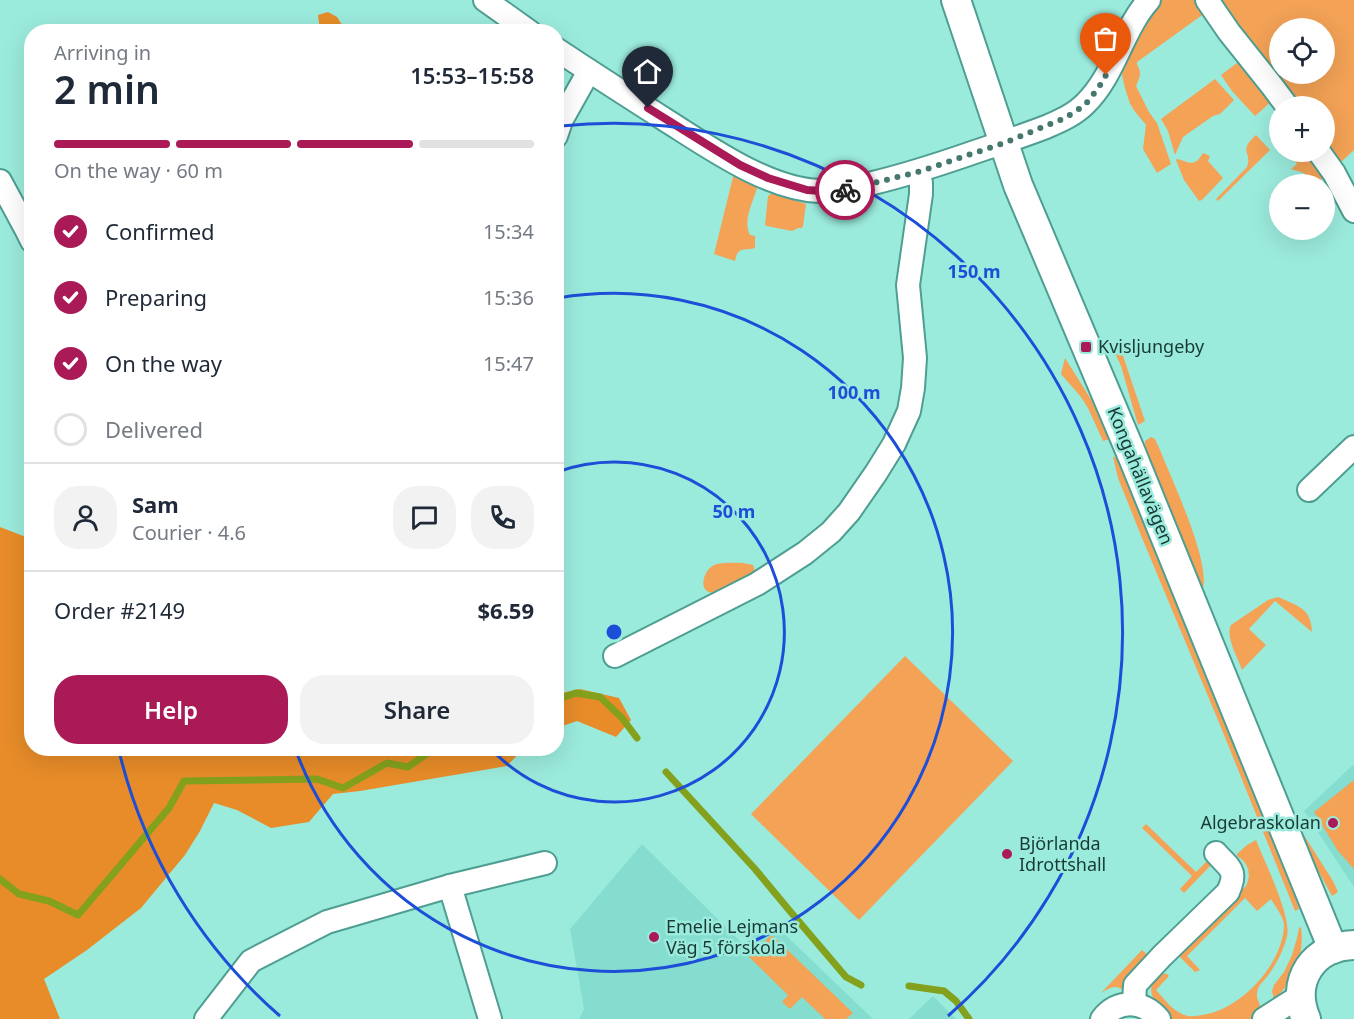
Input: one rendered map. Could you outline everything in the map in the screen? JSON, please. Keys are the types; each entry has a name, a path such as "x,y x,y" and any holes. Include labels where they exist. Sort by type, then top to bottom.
{"street":[{"path":"485,0 519,24"},
{"name":"Kongahällavägen","path":"956,0 1018,185 1343,947 1319,956 1309,967 1302,981 1303,1007"},
{"path":"564,55 740,165 768,178 807,190 846,189 918,172 1004,143 1065,118 1085,105 1099,87 1140,10 1149,0"},
{"path":"1207,0 1228,32 1280,96"},
{"path":"564,116 589,71"},
{"path":"1326,162 1354,211"},
{"path":"615,656 757,584 805,553 831,532 849,512 888,454 909,411 913,388 915,358 908,285 921,194 918,172"},
{"path":"0,181 24,225"},
{"path":"1309,490 1354,447"},
{"path":"1134,1004 1135,985 1228,892 1234,880 1232,870 1216,853"},
{"path":"206,1019 251,961 327,922 450,886 545,862"},
{"path":"450,886 490,1019"},
{"path":"1102,1019 1110,1011 1126,1004 1149,1009 1159,1019"},
{"path":"1264,1019 1303,1007"}],"shaded area":[{"path":"1155,0 1197,0 1205,13 1137,62 1140,75 1136,86 1157,123 1171,164 1157,173 1143,149 1146,125 1131,105 1122,72"},
{"path":"1218,0 1354,0 1354,150 1340,163 1335,157 1335,96 1290,96 1281,84 1335,84 1335,18 1269,18 1269,68"},
{"path":"328,12 337,17 342,24 319,24 318,15"},
{"path":"1241,60 1269,97 1269,104 1255,116 1221,75"},
{"path":"1215,79 1234,100 1220,114 1213,116 1183,137 1175,155 1168,131 1161,119"},
{"path":"1256,135 1269,151 1218,201 1216,199 1247,167 1246,149"},
{"path":"1203,153 1210,156 1208,161 1223,178 1199,201 1184,180 1176,160 1194,162"},
{"path":"1295,162 1316,162 1324,174 1305,174 1291,169 1297,164"},
{"path":"734,173 758,185 747,223 750,235 755,236 755,248 739,251 735,261 714,254"},
{"path":"772,193 806,204 802,228 792,231 765,225 768,196"},
{"path":"1118,341 1145,421 1138,425 1121,366 1111,344"},
{"path":"1065,358 1097,409 1110,439 1103,441 1088,408 1061,374"},
{"path":"1151,437 1155,439 1160,450 1196,543 1202,562 1204,579 1202,591 1156,479 1145,445 1145,441"},
{"path":"1113,457 1116,457 1134,491 1281,851 1299,909 1295,911 1140,533 1118,478"},
{"path":"0,527 24,536 24,756 516,756 507,766 333,794 309,822 271,828 237,810 214,803 185,855 141,908 87,950 44,979 60,1019 0,1019"},
{"path":"743,563 753,565 755,571 753,574 723,591 714,593 705,589 705,576 714,565"},
{"path":"1278,597 1297,605 1306,612 1312,632 1275,601 1249,629 1266,645 1242,670 1231,641 1231,625 1268,600"},
{"path":"905,656 1013,761 859,920 751,814"},
{"path":"580,689 619,698 631,720 616,737 577,721 564,726 564,692"},
{"name":"Algebraskolan","path":"1354,764 1354,887 1304,811"},
{"name":"Algebraskolan","path":"1354,780 1354,869 1338,851 1314,812"},
{"path":"1293,818 1333,881 1338,892 1332,896 1302,841"},
{"path":"1146,824 1196,872 1208,860 1212,864 1184,893 1180,889 1192,876 1142,828"},
{"path":"1256,840 1271,874 1287,928 1286,941 1280,956 1257,992 1263,1010 1253,1019 1172,1019 1156,1003 1151,992 1155,979 1161,973 1169,976 1156,990 1166,1002 1183,1014 1190,1016 1207,1014 1221,1010 1247,992 1259,981 1277,953 1284,924 1279,911 1271,899 1257,911 1245,898 1187,956 1200,970 1195,972 1180,957 1180,954 1246,886 1249,877 1248,869 1237,854"},
{"name":"Emelie Lejmans Väg 5 förskola","path":"642,844 744,945 770,920 873,1019 579,1019 584,1009 570,929"},
{"path":"1301,927 1301,948 1296,967 1287,985 1274,1000 1272,991 1274,985 1284,972 1292,955"},
{"path":"772,936 853,1013 846,1019 825,1019 802,997 790,1009 782,1002 788,995 749,957"},
{"path":"1142,950 1150,957 1121,989 1113,987 1101,993"},
{"path":"933,996 956,1019 909,1019"}],"waterway":[{"path":"564,697 576,693 600,697 622,718 637,738"},
{"path":"0,879 19,894 49,901 78,915 169,808 184,781 317,779 343,788 387,763 408,767 424,756"},
{"path":"666,772 755,869 846,977 861,985"},
{"path":"909,986 944,991 956,1001 969,1019"}],"way so far":[{"path":"845,190 918,172 1020,138 1065,118 1085,105 1106,75"}],"place":[{"name":"Kvisljungeby","path":"1086,347"},
{"name":"Algebraskolan","path":"1333,823"},
{"name":"Björlanda Idrottshall","path":"1007,854"},
{"name":"Emelie Lejmans Väg 5 förskola","path":"654,937"}],"route":[{"path":"648,108 740,165 768,178 807,190 845,190"}]}
